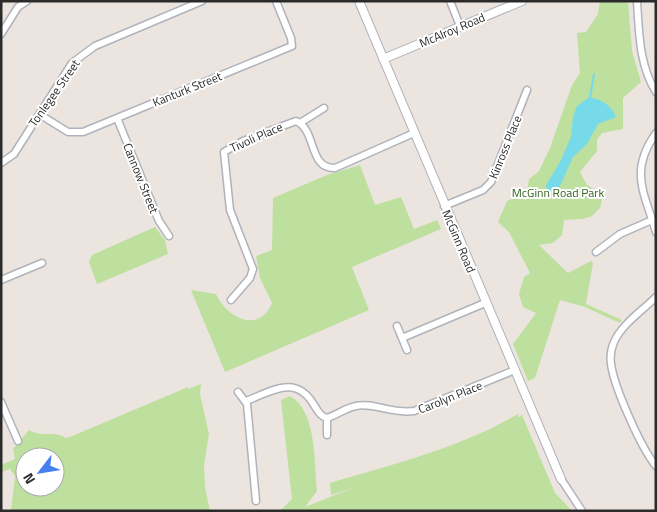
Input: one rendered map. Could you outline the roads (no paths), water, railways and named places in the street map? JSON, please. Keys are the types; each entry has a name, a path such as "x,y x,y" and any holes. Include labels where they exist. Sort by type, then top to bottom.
{"street":[{"path":"1,34 17,4 27,1"},
{"name":"Tonlegee Street","path":"1,163 14,154 72,64 82,54 95,46 202,1"},
{"name":"Kanturk Street","path":"39,114 68,132 76,134 292,46 291,38 276,1"},
{"name":"McGinn Road","path":"359,1 444,206 561,479"},
{"path":"450,1 460,26"},
{"name":"McAlroy Road","path":"383,59 522,1"},
{"path":"637,1 642,59 647,76 656,92"},
{"name":"Kinross Place","path":"444,206 483,190 491,182 527,90"},
{"path":"300,123 324,108"},
{"name":"Cannow Street","path":"117,118 159,221 169,236"},
{"name":"Tivoli Place","path":"231,300 250,278 253,269 230,210 224,152 243,141 291,122 300,123 304,127 320,163 329,168 336,168 414,133"},
{"path":"656,133 646,147 640,166 642,183 656,232"},
{"path":"596,252 620,234 652,220"},
{"path":"1,280 42,263"},
{"path":"656,297 618,335 612,349 611,360 613,374 642,447 656,466"},
{"path":"402,338 485,303"},
{"path":"397,326 407,350"},
{"name":"Carolyn Place","path":"327,418 357,406 371,406 397,412 414,412 515,370"},
{"path":"246,401 278,388 296,387 306,392 320,415 327,418 327,435"},
{"path":"238,392 246,401 256,502"},
{"path":"1,402 18,441"},
{"path":"561,479 582,511"}],"water":[{"path":"588,98 597,99 605,103 616,117 598,124 587,144 573,157 555,197 548,197 546,185 560,162 571,137 573,117 577,106"}],"waterway":[{"path":"590,98 594,74"}],"park label":[{"name":"McGinn Road Park","path":"558,192"}]}
